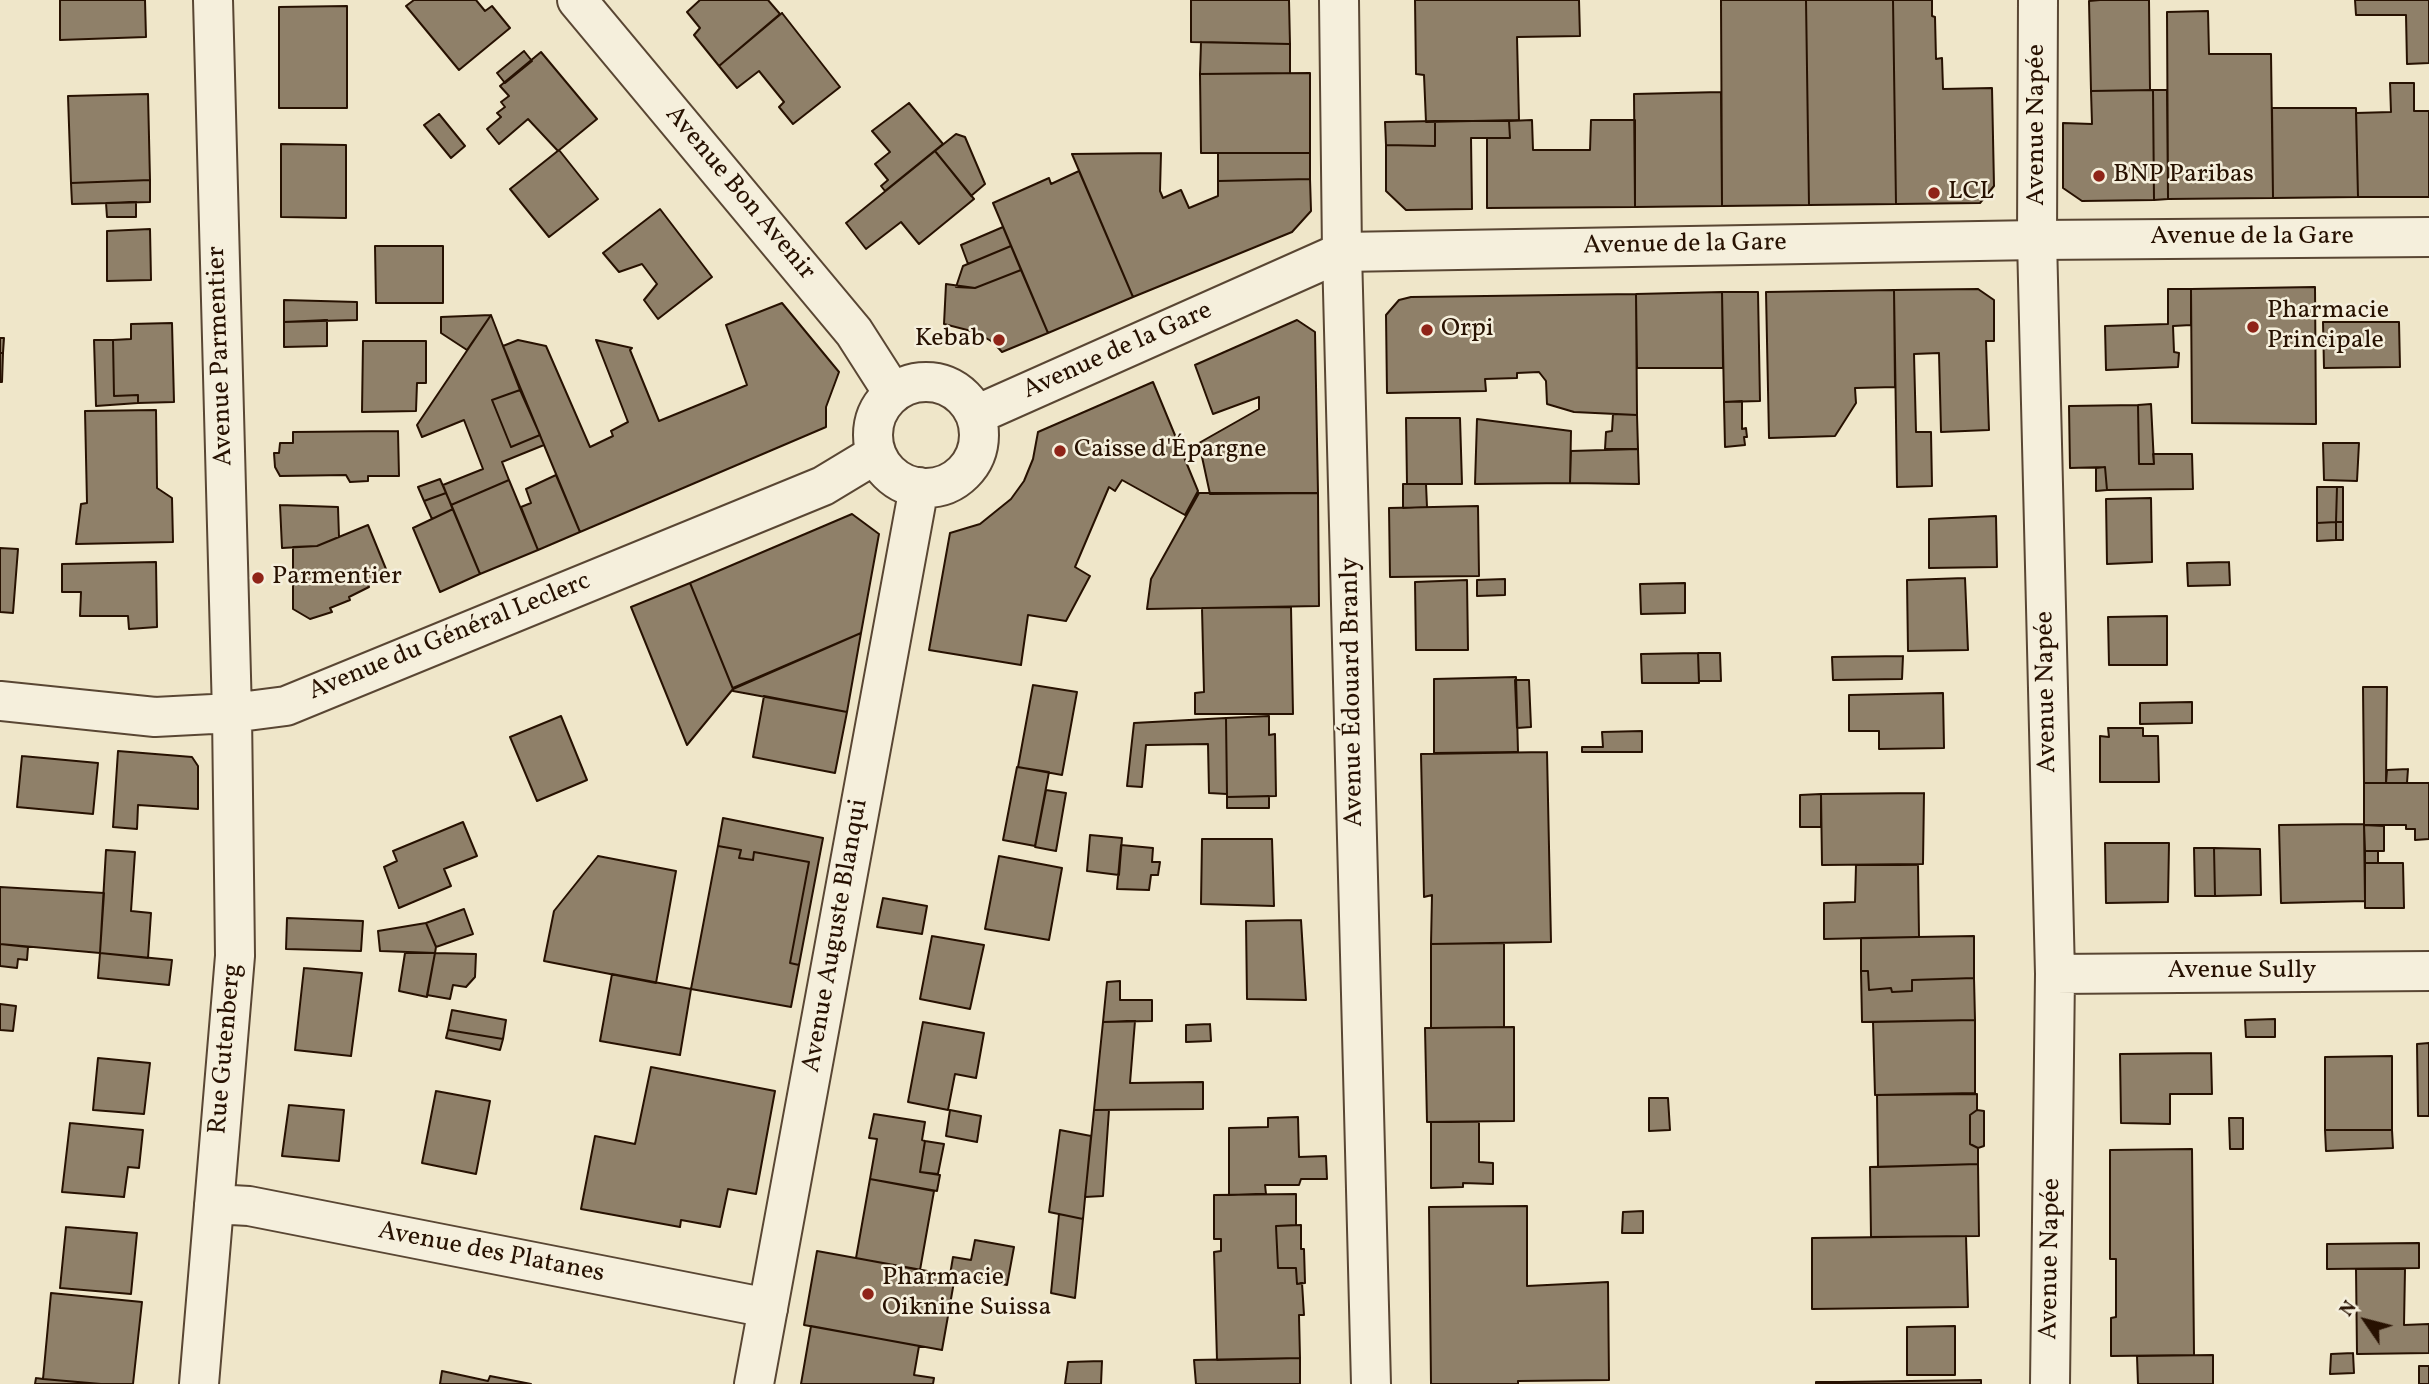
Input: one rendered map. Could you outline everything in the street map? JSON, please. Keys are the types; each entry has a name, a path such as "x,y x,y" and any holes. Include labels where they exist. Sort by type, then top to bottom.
{"street":[{"name":"Avenue Parmentier","path":"212,0 232,713"},
{"name":"Avenue Bon Avenir","path":"577,0 854,331 893,393"},
{"name":"Avenue Édouard Branly","path":"1339,0 1342,253 1371,1384"},
{"name":"Avenue Napée","path":"2038,0 2037,240 2055,974 2050,1384"},
{"name":"Avenue de la Gare","path":"976,415 1342,253 2037,240 2429,237"},
{"path":"924,381 940,383 955,390 967,401 976,415 979,433 977,451 968,467 955,480 937,486 919,487 906,484 883,467 876,454 873,437 881,405 893,393 907,385 924,381"},
{"name":"Avenue du Général Leclerc","path":"0,701 155,717 232,713 286,706 823,486 876,454"},
{"name":"Avenue Auguste Blanqui","path":"754,1384 919,487"},
{"name":"Rue Gutenberg","path":"199,1384 235,956 232,713"},
{"name":"Avenue Sully","path":"2055,974 2429,971"},
{"name":"Avenue des Platanes","path":"214,1204 249,1206 768,1308"}],"building":[{"path":"60,0 145,0 146,37 60,40"},
{"path":"414,0 476,0 485,11 492,6 510,28 459,70 406,6"},
{"path":"700,0 768,0 780,14 719,66 694,35 700,28 687,12"},
{"path":"1191,0 1289,0 1290,44 1191,42"},
{"path":"1415,0 1579,0 1580,36 1517,37 1519,120 1426,122 1424,75 1416,74"},
{"path":"1721,0 1806,0 1809,205 1722,206"},
{"path":"1806,0 1893,0 1896,204 1809,205"},
{"path":"1893,0 1932,0 1936,59 1942,58 1943,89 1992,88 1994,186 1980,203 1896,204"},
{"path":"2149,0 2150,90 2091,91 2089,1"},
{"path":"2355,0 2429,0 2429,63 2407,64 2406,15 2356,15"},
{"path":"347,6 347,108 279,108 279,7"},
{"path":"2208,11 2209,54 2271,54 2273,198 2168,199 2167,12"},
{"path":"782,13 840,87 793,124 779,107 784,102 759,71 737,88 719,66"},
{"path":"1201,42 1290,44 1290,73 1200,74"},
{"path":"524,51 532,61 505,83 497,73"},
{"path":"541,52 597,119 558,151 528,119 499,144 487,129 501,117 497,113 505,107 501,102 509,96 500,86"},
{"path":"1310,73 1310,153 1201,153 1200,74"},
{"path":"2390,83 2414,83 2414,111 2429,111 2429,197 2358,197 2356,113 2391,112"},
{"path":"2153,90 2167,90 2168,199 2154,200"},
{"path":"2153,90 2154,200 2082,201 2063,188 2063,123 2092,124 2091,91"},
{"path":"1721,92 1722,206 1635,207 1634,94"},
{"path":"148,94 150,180 71,183 68,96"},
{"path":"909,103 943,144 885,191 881,186 888,180 875,164 890,152 872,131"},
{"path":"2272,108 2356,108 2358,197 2273,198"},
{"path":"439,114 465,146 451,158 424,125"},
{"path":"1532,120 1533,150 1590,150 1591,120 1635,120 1635,207 1487,208 1487,138 1510,138 1509,121"},
{"path":"1435,121 1509,121 1510,138 1471,138 1472,209 1406,210 1386,191 1386,145 1435,146"},
{"path":"1435,121 1435,146 1386,145 1385,122"},
{"path":"956,134 965,137 985,184 971,196 935,151"},
{"path":"281,144 346,145 346,218 281,217"},
{"path":"559,150 598,199 549,237 510,189"},
{"path":"935,151 974,199 919,244 901,222 866,249 846,223"},
{"path":"1161,153 1160,191 1163,198 1181,190 1189,208 1218,196 1218,181 1310,179 1311,211 1292,232 1133,297 1072,154"},
{"path":"1218,153 1310,153 1310,179 1218,181"},
{"path":"1079,171 1133,297 1048,333 993,203 1049,178 1051,184"},
{"path":"150,180 150,202 72,204 71,183"},
{"path":"136,202 136,217 107,217 106,203"},
{"path":"660,209 712,277 658,319 644,300 657,284 642,264 619,272 603,253"},
{"path":"1003,227 1011,246 968,264 961,245"},
{"path":"150,229 151,280 107,281 107,231"},
{"path":"375,246 443,246 443,303 376,303"},
{"path":"1011,246 1021,270 975,288 956,287 963,266"},
{"path":"1021,270 1048,333 1002,352 993,342 975,332 944,324 946,284 975,288"},
{"path":"2315,287 2316,424 2192,423 2191,289"},
{"path":"1978,289 1994,300 1994,341 1986,341 1989,430 1941,432 1939,353 1914,354 1916,432 1931,432 1932,486 1897,487 1894,290"},
{"path":"2168,289 2191,289 2191,325 2173,326 2174,352 2179,353 2178,367 2106,370 2105,326 2168,324"},
{"path":"1894,290 1895,387 1855,388 1856,403 1835,436 1769,438 1766,292"},
{"path":"1722,292 1723,368 1637,368 1636,294"},
{"path":"1722,292 1758,292 1760,401 1724,402"},
{"path":"1636,294 1637,415 1574,412 1547,404 1546,381 1539,372 1517,373 1517,378 1485,379 1486,391 1387,393 1386,315 1399,300 1411,297"},
{"path":"284,300 357,302 357,320 284,322"},
{"path":"782,303 839,372 826,407 826,427 580,532 503,346 518,340 546,346 590,447 613,436 611,431 628,422 596,340 632,348 630,350 659,421 747,385 726,325"},
{"path":"491,315 520,390 492,400 511,447 540,435 544,445 502,462 509,480 451,505 443,485 483,469 464,420 422,437 417,425"},
{"path":"491,315 467,350 441,333 441,317"},
{"path":"327,320 327,346 284,347 284,322"},
{"path":"1297,320 1315,332 1318,493 1210,494 1199,443 1259,409 1259,397 1213,414 1195,365"},
{"path":"2323,322 2399,322 2400,367 2324,368"},
{"path":"172,323 174,402 138,403 138,395 114,396 113,340 131,339 131,324"},
{"path":"0,338 4,338 3,353 0,353"},
{"path":"94,340 113,340 114,396 138,395 138,403 96,406"},
{"path":"363,341 426,341 426,383 417,383 416,411 362,412"},
{"path":"0,353 3,353 2,382 0,382"},
{"path":"1153,382 1198,491 1185,515 1122,480 1115,491 1109,487 1075,567 1090,576 1066,621 1028,615 1021,665 929,650 950,533 980,524 1011,499 1024,481 1033,459 1038,432"},
{"path":"520,390 540,435 511,447 492,400"},
{"path":"1742,401 1742,429 1746,428 1747,437 1744,437 1745,445 1725,447 1724,402"},
{"path":"2151,404 2154,464 2139,464 2138,405"},
{"path":"2138,405 2139,464 2154,464 2153,454 2192,454 2193,489 2107,490 2105,467 2070,468 2069,406"},
{"path":"156,410 157,488 172,498 173,542 76,544 81,504 87,503 85,411"},
{"path":"1613,414 1637,415 1638,449 1605,449 1606,432 1612,431"},
{"path":"1406,418 1460,418 1462,484 1407,484"},
{"path":"1477,419 1571,431 1570,483 1475,484"},
{"path":"398,431 399,476 368,476 368,481 350,482 346,475 280,476 275,467 274,453 279,453 280,443 293,443 293,432"},
{"path":"2323,443 2359,443 2357,481 2324,480"},
{"path":"1638,449 1639,484 1570,483 1571,451"},
{"path":"2105,467 2107,490 2096,491 2096,468"},
{"path":"556,475 580,532 538,550 521,507 531,503 526,489"},
{"path":"440,479 446,493 424,501 418,487"},
{"path":"509,480 538,550 480,574 451,505"},
{"path":"1403,484 1426,484 1427,507 1403,508"},
{"path":"2317,487 2337,487 2336,522 2317,523"},
{"path":"2337,487 2343,487 2343,522 2336,522"},
{"path":"446,493 453,509 432,519 424,501"},
{"path":"1199,493 1318,493 1319,606 1147,609 1151,579"},
{"path":"2151,498 2152,562 2107,564 2106,499"},
{"path":"280,505 338,507 339,537 317,546 282,548"},
{"path":"1478,506 1479,576 1390,577 1389,508"},
{"path":"453,509 480,574 440,592 413,528"},
{"path":"852,514 879,534 861,633 733,689 690,583"},
{"path":"1996,516 1997,567 1929,568 1929,519"},
{"path":"2336,522 2343,522 2343,540 2336,540"},
{"path":"2336,522 2336,540 2317,541 2317,523"},
{"path":"368,525 388,574 367,583 369,587 349,597 350,600 330,608 332,612 310,619 293,609 293,547 317,546"},
{"path":"0,548 18,549 13,613 0,612"},
{"path":"156,562 157,627 129,629 128,616 80,616 81,592 62,592 62,564"},
{"path":"2229,562 2230,585 2188,586 2187,563"},
{"path":"1965,578 1968,650 1908,651 1907,580"},
{"path":"1505,579 1505,595 1477,596 1477,580"},
{"path":"1467,580 1468,650 1416,650 1415,582"},
{"path":"690,583 733,689 687,745 631,607"},
{"path":"1685,583 1685,613 1641,614 1640,584"},
{"path":"1291,607 1293,714 1195,714 1195,693 1204,692 1202,608"},
{"path":"2167,616 2167,665 2109,665 2108,617"},
{"path":"861,633 847,712 733,691 733,688"},
{"path":"1698,653 1720,653 1721,681 1699,681"},
{"path":"1698,653 1699,683 1642,683 1641,654"},
{"path":"1903,656 1902,679 1833,680 1832,657"},
{"path":"1516,677 1518,752 1434,753 1434,679"},
{"path":"1515,680 1529,680 1531,727 1517,728"},
{"path":"1033,685 1077,692 1062,775 1018,767"},
{"path":"2363,687 2387,687 2386,783 2364,783"},
{"path":"1943,693 1944,748 1879,749 1879,731 1849,731 1849,695"},
{"path":"764,696 847,712 835,773 753,757"},
{"path":"2192,702 2192,723 2140,724 2140,703"},
{"path":"561,716 587,780 537,801 510,737"},
{"path":"1269,716 1269,735 1275,734 1276,796 1227,797 1226,718"},
{"path":"1226,718 1227,794 1209,793 1208,744 1146,745 1142,787 1127,786 1134,723"},
{"path":"2108,728 2143,728 2143,736 2158,736 2159,782 2100,782 2100,736 2109,737"},
{"path":"1642,731 1642,752 1582,752 1582,747 1603,747 1602,732"},
{"path":"118,751 192,757 198,766 198,809 138,805 137,829 113,827"},
{"path":"1547,752 1551,942 1431,944 1432,895 1424,897 1421,754"},
{"path":"22,756 98,763 93,814 17,807"},
{"path":"1017,767 1049,772 1035,846 1003,840"},
{"path":"2408,769 2407,783 2386,783 2387,770"},
{"path":"2364,783 2429,783 2429,839 2415,840 2415,829 2406,829 2406,825 2364,825"},
{"path":"1046,790 1066,793 1056,851 1035,847"},
{"path":"1924,793 1923,864 1822,865 1821,794"},
{"path":"1821,794 1821,827 1800,827 1800,795"},
{"path":"1269,796 1269,808 1227,808 1227,797"},
{"path":"723,818 823,838 799,965 790,963 809,862 754,852 753,860 739,858 741,850 718,846"},
{"path":"463,822 477,856 444,869 451,886 399,908 384,867 397,861 393,851"},
{"path":"2364,824 2365,901 2281,903 2279,825"},
{"path":"2364,825 2384,826 2384,851 2365,851"},
{"path":"1090,835 1122,838 1119,875 1087,871"},
{"path":"1202,839 1272,839 1274,906 1201,904"},
{"path":"2105,843 2169,843 2168,902 2106,903"},
{"path":"1121,845 1153,848 1152,862 1160,862 1158,875 1151,875 1149,890 1117,889"},
{"path":"718,846 741,850 739,858 753,860 754,852 809,862 790,963 799,965 791,1007 691,989"},
{"path":"2194,848 2214,848 2215,896 2195,896"},
{"path":"2214,848 2260,849 2261,895 2215,896"},
{"path":"106,850 135,852 131,911 151,913 148,958 100,953"},
{"path":"2365,851 2378,851 2378,863 2365,863"},
{"path":"598,856 676,871 656,983 544,961 554,911"},
{"path":"999,856 1062,868 1049,940 985,929"},
{"path":"2365,863 2403,863 2404,908 2365,908"},
{"path":"1856,865 1918,865 1919,937 1824,939 1824,903 1855,902"},
{"path":"0,887 104,893 100,953 0,944"},
{"path":"883,898 927,906 922,934 877,927"},
{"path":"464,909 473,934 436,947 426,923"},
{"path":"287,918 363,921 361,951 286,949"},
{"path":"1301,920 1306,1000 1247,999 1246,921"},
{"path":"426,923 436,947 435,953 380,951 378,931"},
{"path":"932,936 984,945 970,1009 920,999"},
{"path":"1974,936 1974,978 1912,980 1912,991 1892,992 1891,988 1869,990 1868,971 1861,971 1861,938"},
{"path":"1504,943 1504,1027 1431,1028 1431,944"},
{"path":"0,944 28,947 27,960 18,959 17,968 0,966"},
{"path":"100,953 172,960 169,985 98,978"},
{"path":"405,953 435,953 427,997 399,991"},
{"path":"435,953 476,954 475,977 466,987 453,985 450,999 427,995"},
{"path":"304,968 362,973 351,1056 295,1050"},
{"path":"1861,971 1868,971 1869,990 1891,988 1892,992 1912,991 1912,980 1974,978 1975,1020 1862,1022"},
{"path":"612,974 691,989 680,1055 600,1041"},
{"path":"1120,981 1120,1000 1152,1000 1152,1021 1103,1022 1107,982"},
{"path":"0,1004 16,1006 13,1031 0,1030"},
{"path":"452,1010 506,1020 503,1039 448,1030"},
{"path":"2275,1019 2275,1037 2246,1037 2245,1020"},
{"path":"1975,1020 1975,1093 1875,1095 1873,1022"},
{"path":"1135,1021 1130,1083 1203,1082 1203,1109 1094,1110 1103,1022"},
{"path":"923,1022 984,1033 976,1078 955,1074 948,1110 908,1102"},
{"path":"1210,1024 1211,1041 1186,1042 1186,1025"},
{"path":"1514,1027 1514,1121 1427,1122 1425,1028"},
{"path":"448,1030 503,1039 500,1050 446,1038"},
{"path":"2429,1043 2429,1116 2418,1116 2417,1044"},
{"path":"2211,1053 2212,1094 2170,1094 2170,1124 2121,1123 2120,1054"},
{"path":"2392,1056 2392,1130 2325,1130 2325,1057"},
{"path":"98,1058 150,1063 144,1114 93,1110"},
{"path":"651,1067 775,1091 756,1194 728,1189 720,1227 681,1220 680,1227 581,1209 595,1136 635,1144"},
{"path":"436,1091 490,1101 476,1174 422,1163"},
{"path":"1977,1094 1977,1110 1970,1115 1970,1144 1978,1148 1978,1164 1878,1167 1877,1095"},
{"path":"1649,1098 1668,1098 1670,1130 1649,1131"},
{"path":"289,1105 344,1110 339,1161 282,1156"},
{"path":"950,1110 981,1116 977,1142 946,1136"},
{"path":"1094,1110 1109,1110 1103,1196 1085,1197"},
{"path":"1977,1110 1984,1111 1984,1146 1978,1148 1970,1144 1970,1115"},
{"path":"874,1114 925,1122 920,1172 940,1175 937,1191 870,1179 877,1139 869,1138"},
{"path":"1298,1117 1299,1157 1326,1156 1327,1179 1301,1179 1299,1185 1265,1185 1266,1194 1229,1195 1229,1128 1268,1127 1268,1118"},
{"path":"2229,1118 2243,1118 2243,1149 2230,1149"},
{"path":"1431,1122 1479,1122 1479,1162 1493,1163 1493,1184 1463,1183 1463,1187 1431,1188"},
{"path":"70,1123 143,1130 139,1168 128,1167 124,1197 62,1192"},
{"path":"1060,1130 1091,1136 1083,1219 1049,1212"},
{"path":"2325,1130 2392,1130 2393,1148 2326,1151"},
{"path":"925,1141 944,1144 938,1174 920,1172"},
{"path":"2192,1149 2194,1355 2111,1356 2111,1318 2116,1317 2116,1259 2110,1259 2110,1150"},
{"path":"1978,1164 1979,1236 1871,1237 1870,1167"},
{"path":"870,1179 934,1191 920,1270 856,1258"},
{"path":"1296,1194 1296,1225 1276,1226 1278,1268 1296,1268 1297,1284 1302,1283 1304,1315 1299,1315 1300,1358 1217,1360 1214,1252 1221,1251 1221,1239 1214,1239 1214,1195"},
{"path":"1527,1206 1527,1286 1608,1282 1609,1380 1431,1384 1429,1207"},
{"path":"1643,1211 1643,1233 1622,1233 1623,1212"},
{"path":"1059,1214 1083,1219 1075,1298 1051,1293"},
{"path":"1301,1225 1305,1283 1297,1284 1296,1268 1278,1268 1276,1226"},
{"path":"66,1227 137,1233 131,1294 60,1288"},
{"path":"1966,1236 1968,1307 1812,1309 1812,1238"},
{"path":"975,1240 1014,1247 1007,1285 950,1275 953,1257 971,1260"},
{"path":"2419,1243 2419,1268 2327,1269 2327,1244"},
{"path":"817,1251 955,1276 942,1350 804,1325"},
{"path":"2356,1269 2405,1269 2404,1325 2429,1324 2429,1353 2357,1354"},
{"path":"51,1293 142,1302 133,1384 43,1379"},
{"path":"811,1326 919,1346 914,1375 934,1378 933,1384 801,1384"},
{"path":"1955,1326 1955,1375 1907,1375 1907,1327"},
{"path":"2353,1353 2354,1373 2330,1374 2331,1354"},
{"path":"2213,1355 2213,1384 2138,1384 2137,1356"},
{"path":"1300,1358 1300,1384 1196,1384 1194,1360"},
{"path":"1102,1361 1101,1384 1065,1384 1068,1362"},
{"path":"2419,1366 2429,1366 2429,1384 2419,1384"},
{"path":"442,1371 488,1381 490,1376 531,1384 440,1384"},
{"path":"36,1378 43,1379 101,1384 35,1384"},
{"path":"1981,1380 1981,1384 1841,1384 1841,1382"},
{"path":"1841,1382 1841,1384 1816,1384"}],"place":[{"name":"BNP Paribas","path":"2099,176"},
{"name":"LCL","path":"1934,193"},
{"name":"Pharmacie Principale","path":"2253,327"},
{"name":"Orpi","path":"1427,330"},
{"name":"Kebab","path":"999,340"},
{"name":"Caisse d'Épargne","path":"1060,451"},
{"name":"Parmentier","path":"258,578"},
{"name":"Pharmacie Oiknine Suissa","path":"868,1294"}]}
